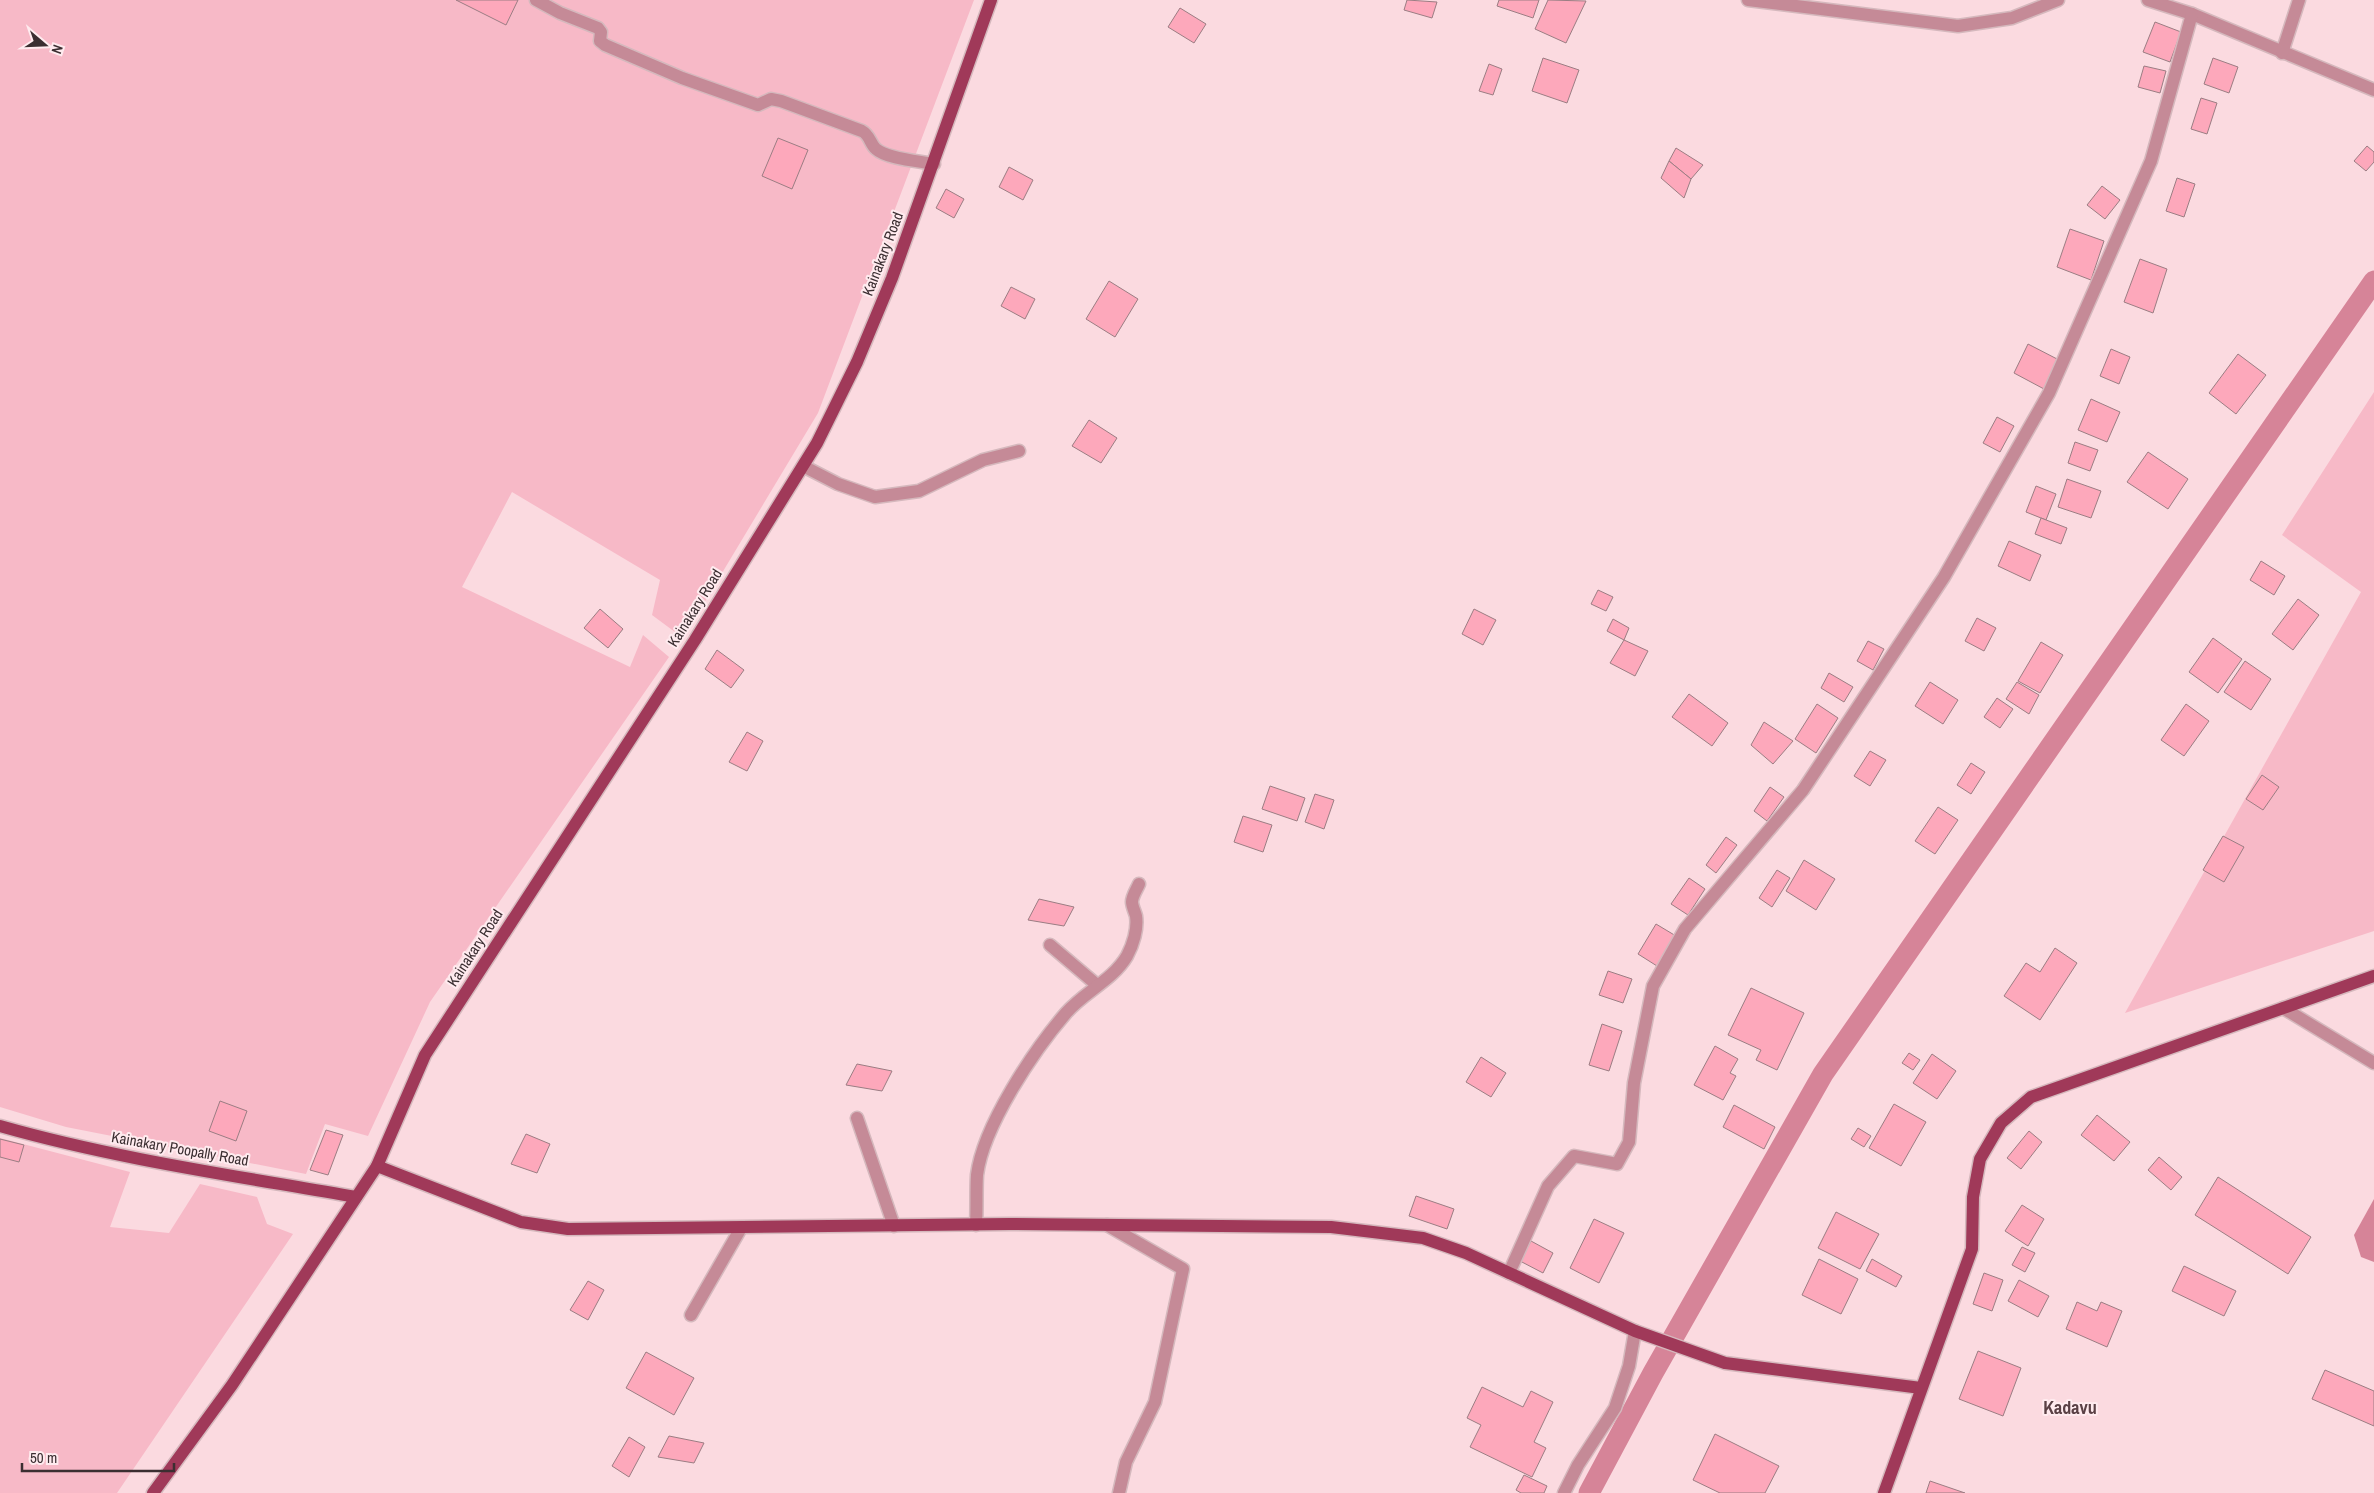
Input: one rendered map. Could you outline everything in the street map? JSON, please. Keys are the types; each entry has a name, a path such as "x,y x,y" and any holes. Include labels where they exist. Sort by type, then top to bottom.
{"main road":[{"name":"Kainakary Road","path":"153,1493 232,1385 377,1166 425,1055 695,640 817,443 857,362 892,278 991,0"},
{"path":"1884,1493 1972,1249 1973,1197 1980,1159 2001,1123 2031,1097 2374,976"},
{"name":"Kainakary Poopally Road","path":"0,1126 49,1140 135,1158 356,1197"},
{"path":"377,1166 522,1222 568,1228 976,1225 1331,1227 1423,1238 1466,1253 1634,1331 1725,1363 1921,1388"}],"street":[{"path":"536,0 560,13 598,28 601,32 600,41 605,45 682,78 758,105 771,99 781,102 862,130 878,151 934,164"},
{"path":"1748,0 1958,26 2012,18 2058,0"},
{"path":"2148,0 2192,14 2374,90"},
{"path":"2282,53 2299,0"},
{"path":"1509,1273 1548,1186 1574,1156 1617,1164 1629,1142 1634,1083 1653,986 1685,929 1803,790 1944,577 2048,393 2151,161 2192,14"},
{"path":"803,466 838,484 875,497 919,491 983,460 1019,451"},
{"path":"976,1225 977,1174 984,1150 1002,1108 1023,1071 1066,1013 1097,985 1118,970 1132,947 1137,925 1132,901 1139,884"},
{"path":"1050,944 1097,985"},
{"path":"2283,1008 2374,1063"},
{"path":"857,1118 894,1226"},
{"path":"1107,1225 1183,1269 1154,1402 1126,1462 1119,1493"},
{"path":"691,1315 741,1228"},
{"path":"1564,1493 1578,1465 1615,1408 1629,1366 1634,1331"}],"shaded area":[{"path":"0,0 974,0 818,413 683,638 652,615 660,580 512,492 462,587 630,667 643,635 669,657 430,1002 368,1136 325,1124 306,1174 66,1127 0,1107"},
{"path":"2374,392 2374,931 2125,1013 2361,592 2282,535"},
{"path":"0,1138 130,1172 110,1227 169,1233 200,1184 257,1197 267,1224 293,1234 117,1493 0,1493"},
{"path":"2374,1199 2374,1262 2361,1257 2354,1235"}],"building":[{"path":"456,0 518,0 506,25"},
{"path":"1407,0 1437,2 1432,18 1404,10"},
{"path":"1499,0 1539,0 1533,18 1497,6"},
{"path":"1548,0 1586,1 1566,43 1535,29"},
{"path":"1180,8 1206,24 1194,43 1168,27"},
{"path":"2155,22 2181,32 2170,62 2143,52"},
{"path":"1543,58 1579,70 1567,103 1532,91"},
{"path":"2213,58 2238,67 2229,93 2204,84"},
{"path":"1489,64 1502,69 1493,95 1479,91"},
{"path":"2144,66 2166,71 2160,93 2138,87"},
{"path":"2201,98 2217,103 2207,134 2191,129"},
{"path":"778,138 808,150 792,189 762,176"},
{"path":"2367,146 2374,152 2374,162 2366,171 2354,161"},
{"path":"1676,148 1703,165 1691,179 1669,161"},
{"path":"1669,161 1691,179 1684,198 1661,178"},
{"path":"1009,167 1033,180 1023,200 999,187"},
{"path":"2177,178 2195,184 2184,217 2166,211"},
{"path":"2102,186 2120,200 2105,219 2087,205"},
{"path":"946,189 964,199 954,218 936,208"},
{"path":"2070,229 2104,241 2091,280 2057,267"},
{"path":"2140,259 2167,269 2153,313 2124,302"},
{"path":"1109,281 1138,299 1115,337 1086,319"},
{"path":"1011,287 1035,299 1025,319 1001,306"},
{"path":"2028,344 2059,360 2044,389 2014,373"},
{"path":"2111,349 2130,357 2119,384 2100,376"},
{"path":"2238,354 2266,375 2236,414 2209,393"},
{"path":"2091,399 2120,412 2107,442 2078,430"},
{"path":"1997,417 2014,426 2000,452 1983,443"},
{"path":"1089,420 1117,438 1101,463 1072,446"},
{"path":"2075,442 2098,450 2090,471 2068,463"},
{"path":"2148,452 2188,479 2168,509 2127,482"},
{"path":"2067,479 2101,491 2091,518 2058,507"},
{"path":"2036,486 2056,494 2046,520 2026,512"},
{"path":"2041,518 2067,528 2061,544 2035,534"},
{"path":"2009,541 2041,555 2030,581 1998,566"},
{"path":"2261,561 2285,576 2274,595 2250,580"},
{"path":"1598,590 1613,597 1606,611 1591,604"},
{"path":"2298,599 2319,615 2293,650 2272,634"},
{"path":"600,609 623,629 608,648 584,628"},
{"path":"1474,609 1496,620 1483,645 1462,634"},
{"path":"1977,618 1996,628 1984,651 1965,641"},
{"path":"1613,619 1629,628 1624,640 1607,631"},
{"path":"2213,638 2242,659 2218,693 2189,672"},
{"path":"1624,640 1648,651 1635,676 1610,663"},
{"path":"1868,641 1884,649 1873,670 1857,661"},
{"path":"2041,642 2063,655 2040,693 2018,681"},
{"path":"717,650 744,670 731,688 705,669"},
{"path":"2245,661 2271,679 2251,710 2224,692"},
{"path":"1829,673 1853,687 1844,702 1821,688"},
{"path":"1930,682 1958,700 1943,724 1915,706"},
{"path":"2017,682 2039,695 2029,714 2006,699"},
{"path":"1689,694 1728,723 1712,746 1672,717"},
{"path":"1997,698 2013,709 2000,728 1984,717"},
{"path":"1817,704 1838,718 1816,753 1795,739"},
{"path":"2186,704 2209,721 2184,756 2161,740"},
{"path":"1764,722 1793,741 1773,764 1751,745"},
{"path":"747,732 763,741 747,771 729,762"},
{"path":"1870,751 1886,760 1870,786 1854,776"},
{"path":"1971,763 1985,772 1971,794 1957,785"},
{"path":"2262,775 2279,787 2263,810 2246,799"},
{"path":"1270,786 1305,798 1297,821 1262,809"},
{"path":"1770,787 1784,797 1767,821 1754,811"},
{"path":"1315,794 1334,800 1324,829 1305,822"},
{"path":"1938,807 1958,820 1935,854 1915,841"},
{"path":"1243,816 1272,825 1263,852 1234,842"},
{"path":"2223,836 2244,847 2224,882 2203,870"},
{"path":"1726,837 1737,845 1716,873 1706,865"},
{"path":"1804,860 1835,879 1816,910 1786,891"},
{"path":"1777,870 1790,878 1772,907 1759,898"},
{"path":"1689,878 1705,889 1688,915 1671,904"},
{"path":"1039,899 1074,907 1064,926 1028,920"},
{"path":"1656,924 1676,936 1657,966 1638,954"},
{"path":"2055,948 2077,963 2040,1020 2004,996 2026,963 2040,972"},
{"path":"1608,971 1632,979 1623,1003 1599,995"},
{"path":"1751,988 1804,1013 1777,1070 1756,1060 1761,1050 1728,1035"},
{"path":"1602,1024 1622,1031 1609,1071 1589,1065"},
{"path":"1715,1046 1738,1059 1730,1073 1736,1076 1723,1100 1694,1085"},
{"path":"1909,1053 1920,1060 1913,1070 1902,1063"},
{"path":"1932,1054 1956,1071 1937,1099 1913,1083"},
{"path":"1481,1057 1506,1073 1491,1097 1466,1082"},
{"path":"857,1064 892,1071 882,1091 846,1085"},
{"path":"220,1101 247,1111 236,1141 209,1131"},
{"path":"1894,1104 1926,1122 1901,1166 1869,1148"},
{"path":"1734,1105 1775,1127 1764,1149 1723,1127"},
{"path":"2097,1115 2130,1142 2114,1161 2081,1135"},
{"path":"1858,1128 1871,1136 1864,1147 1851,1139"},
{"path":"326,1130 343,1135 328,1175 310,1170"},
{"path":"2029,1131 2042,1142 2021,1169 2007,1158"},
{"path":"526,1134 550,1144 537,1173 511,1164"},
{"path":"0,1139 24,1145 19,1162 0,1157"},
{"path":"2159,1157 2182,1177 2171,1190 2148,1170"},
{"path":"2218,1177 2311,1237 2288,1274 2195,1215"},
{"path":"1416,1196 1454,1209 1447,1229 1409,1216"},
{"path":"2022,1205 2044,1219 2028,1246 2005,1231"},
{"path":"1836,1212 1879,1234 1860,1269 1818,1248"},
{"path":"1594,1219 1624,1233 1599,1283 1570,1268"},
{"path":"1531,1241 1553,1253 1543,1273 1520,1261"},
{"path":"2022,1247 2035,1253 2025,1272 2012,1265"},
{"path":"1819,1259 1858,1279 1841,1314 1802,1295"},
{"path":"1872,1259 1902,1276 1896,1287 1866,1271"},
{"path":"2184,1266 2236,1291 2224,1316 2172,1291"},
{"path":"1984,1273 2003,1280 1992,1311 1973,1304"},
{"path":"2019,1280 2049,1296 2038,1317 2008,1301"},
{"path":"588,1281 604,1290 588,1320 570,1310"},
{"path":"2077,1302 2097,1311 2101,1302 2122,1311 2107,1347 2066,1329"},
{"path":"1978,1351 2021,1368 2003,1416 1959,1399"},
{"path":"646,1352 694,1378 674,1415 626,1388"},
{"path":"2325,1370 2374,1391 2374,1426 2312,1399"},
{"path":"1482,1387 1523,1407 1531,1391 1553,1402 1534,1442 1546,1448 1532,1477 1470,1447 1481,1425 1467,1418"},
{"path":"1715,1434 1779,1466 1765,1493 1720,1493 1693,1480"},
{"path":"669,1436 704,1443 694,1463 658,1457"},
{"path":"629,1437 645,1447 629,1477 612,1466"},
{"path":"1524,1475 1547,1486 1544,1493 1521,1493 1516,1490"},
{"path":"1930,1481 1965,1493 1926,1493"}],"waterway":[{"path":"1589,1493 1653,1373 1823,1074 2374,281"}],"district":[{"name":"Kadavu","path":"2070,1408"}]}
